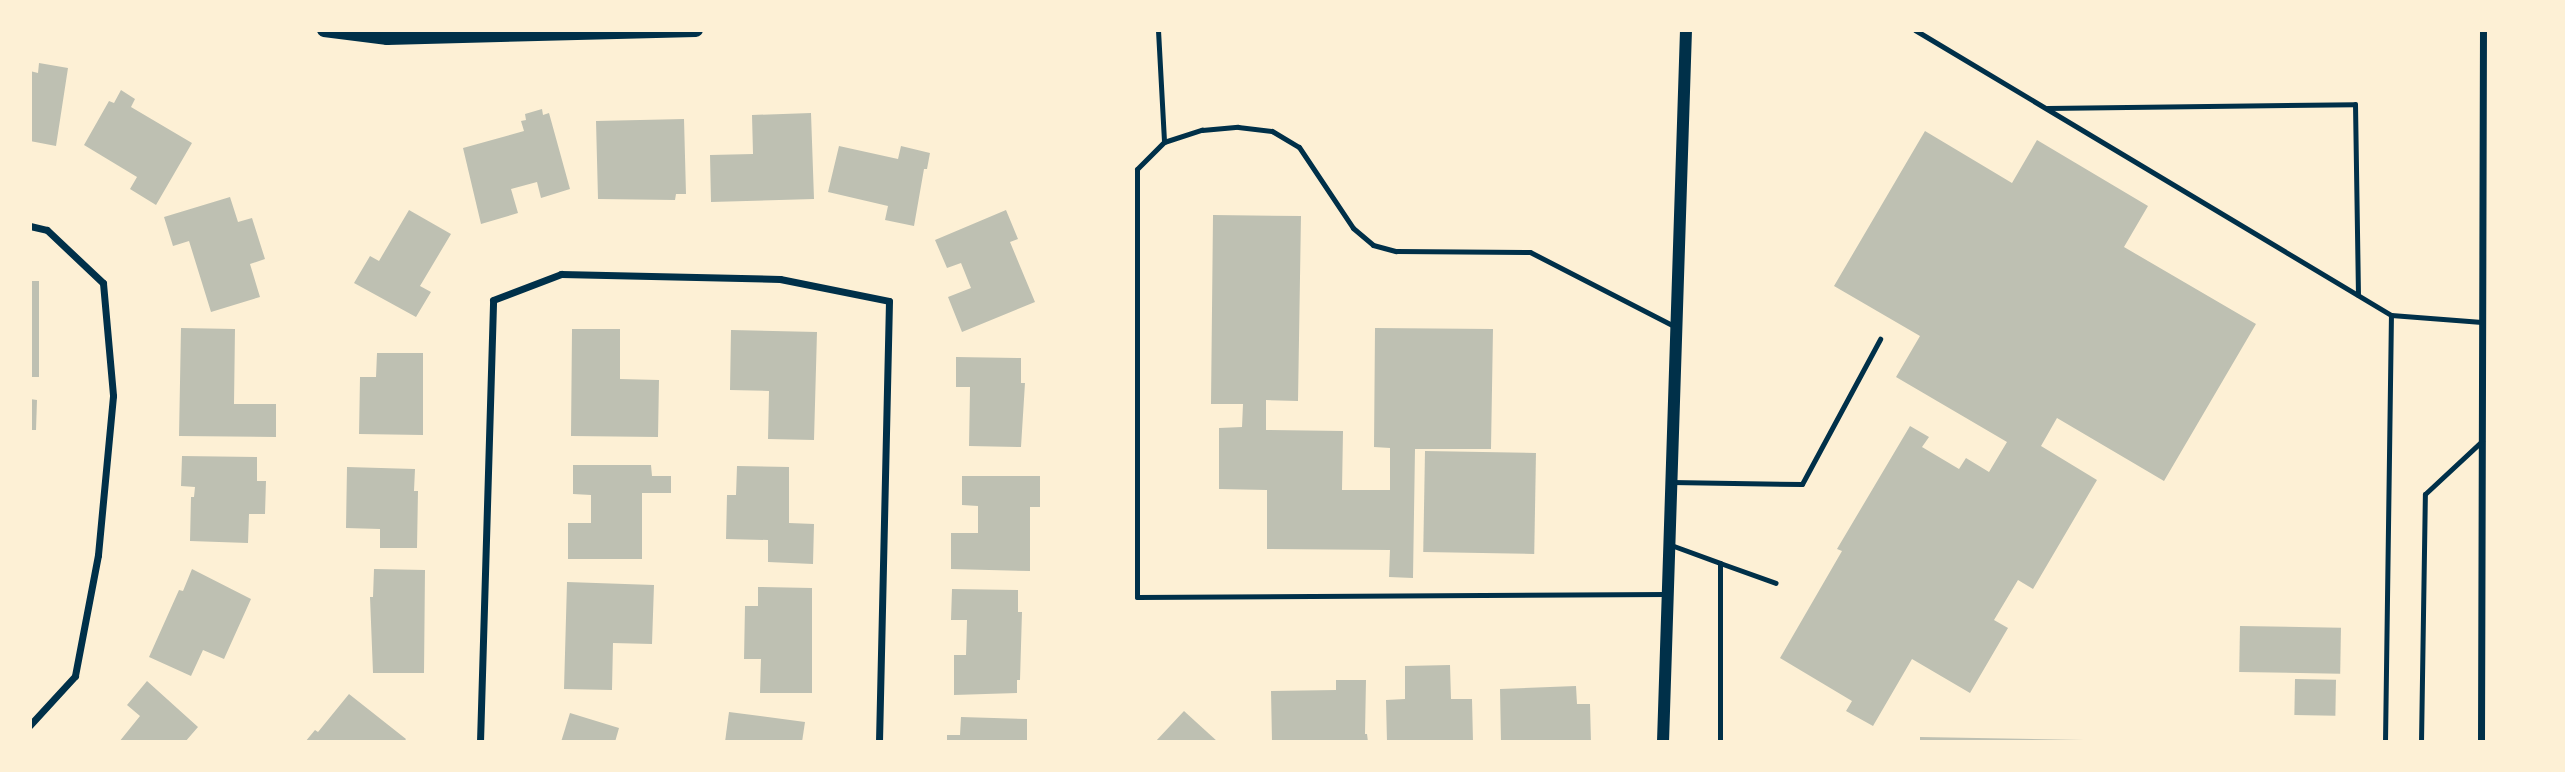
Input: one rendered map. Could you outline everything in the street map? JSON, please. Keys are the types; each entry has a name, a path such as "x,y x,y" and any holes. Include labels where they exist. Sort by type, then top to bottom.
{"main road":[{"path":"324,30 387,34 696,30"}],"street":[{"path":"1662,742 1686,30"},
{"path":"2481,742 2483,30"},
{"path":"30,226 47,230 103,283 113,396 98,555 75,676 30,725"},
{"path":"480,742 493,300 561,274 780,279 889,301 879,742"}],"lane":[{"path":"1158,30 1164,142"},
{"path":"1915,30 2391,315 2482,322"},
{"path":"2044,108 2356,104 2358,295"},
{"path":"1667,594 1137,597 1137,169 1164,142 1202,130 1238,127 1272,131 1298,147 1353,229 1373,244 1396,251 1530,252 1676,327"},
{"path":"2385,742 2391,315"},
{"path":"1671,482 1801,484 1880,339"},
{"path":"2421,742 2425,494 2482,441"},
{"path":"1669,544 1776,583"},
{"path":"1720,563 1720,742"}],"building":[{"path":"39,63 68,68 56,146 30,141 30,71 38,73"},
{"path":"121,90 135,99 131,107 192,143 156,205 130,189 137,177 84,145 109,101 114,103"},
{"path":"542,109 543,115 549,113 570,189 541,198 537,182 511,189 518,213 481,224 463,148 524,131 521,121 526,120 525,114"},
{"path":"811,113 814,199 711,202 710,155 753,154 752,115"},
{"path":"684,119 686,194 676,194 675,200 598,199 596,121"},
{"path":"1925,131 2012,183 2037,140 2148,206 2124,247 2256,324 2164,481 2057,418 2041,446 2097,480 2033,589 2018,580 1994,620 2008,628 1970,693 1912,659 1873,726 1846,711 1852,701 1780,658 1842,551 1837,549 1910,426 1929,437 1922,447 1959,469 1966,458 1989,472 2007,442 1896,377 1920,336 1834,286"},
{"path":"839,146 898,159 901,146 930,153 927,169 924,169 914,226 885,220 888,206 828,192"},
{"path":"230,197 238,222 252,218 265,259 250,264 260,297 211,312 189,241 173,246 164,217"},
{"path":"409,210 451,234 420,286 431,292 416,317 354,283 370,256 379,261"},
{"path":"1006,210 1018,239 1010,242 1035,302 962,332 948,297 971,288 961,263 947,268 935,240"},
{"path":"1213,215 1301,216 1298,401 1266,400 1266,430 1343,431 1342,490 1390,490 1390,448 1374,447 1375,328 1493,329 1491,449 1415,449 1413,578 1389,577 1390,550 1267,549 1267,490 1219,489 1219,428 1242,427 1243,404 1211,404"},
{"path":"30,281 39,281 39,377 30,377"},
{"path":"181,328 235,329 234,404 276,404 276,437 179,436"},
{"path":"572,329 620,329 620,379 659,380 658,437 571,436"},
{"path":"731,330 817,332 814,440 768,439 769,391 730,390"},
{"path":"377,353 423,353 423,435 359,434 360,377 376,377"},
{"path":"956,357 1021,358 1021,383 1025,383 1021,447 969,446 970,387 956,387"},
{"path":"30,399 37,400 36,430 30,430"},
{"path":"1425,451 1536,453 1534,554 1423,552"},
{"path":"182,456 257,457 257,481 266,481 265,514 249,514 248,543 190,541 191,497 194,497 195,487 181,486"},
{"path":"573,465 651,465 652,476 671,476 671,493 642,493 642,559 568,559 568,523 591,523 591,495 573,494"},
{"path":"737,466 789,467 789,523 814,524 813,564 768,562 768,540 726,539 727,495 736,495"},
{"path":"347,467 415,469 414,491 418,491 417,548 380,548 380,529 346,528"},
{"path":"962,476 1040,476 1040,507 1030,507 1030,571 951,569 951,533 978,533 978,506 962,505"},
{"path":"192,569 251,599 224,659 203,650 191,676 149,657 179,590 183,591"},
{"path":"374,569 425,570 424,673 373,673 370,597 373,597"},
{"path":"567,582 654,585 652,644 613,643 612,690 564,689"},
{"path":"758,587 812,588 812,693 760,693 761,659 744,659 745,606 758,606"},
{"path":"952,589 1018,590 1018,612 1022,612 1020,680 1017,680 1017,693 954,695 954,655 966,655 967,620 951,620"},
{"path":"2240,626 2341,628 2340,674 2239,672"},
{"path":"1450,665 1451,699 1472,699 1473,742 1387,742 1386,700 1405,699 1405,666"},
{"path":"2295,679 2336,680 2335,716 2294,715"},
{"path":"1336,680 1366,680 1365,734 1368,742 1272,742 1271,691 1336,690"},
{"path":"147,681 198,727 185,742 119,742 140,716 127,705"},
{"path":"1576,686 1577,704 1590,704 1591,742 1501,742 1500,689"},
{"path":"349,694 406,739 404,742 305,742 315,730 318,732"},
{"path":"1184,711 1218,742 1155,742"},
{"path":"729,712 805,722 802,742 725,742"},
{"path":"570,713 619,728 615,742 561,742"},
{"path":"961,717 1027,719 1027,742 947,742 947,735 960,735"},
{"path":"1920,737 2084,740 2084,742 1920,742"}]}
